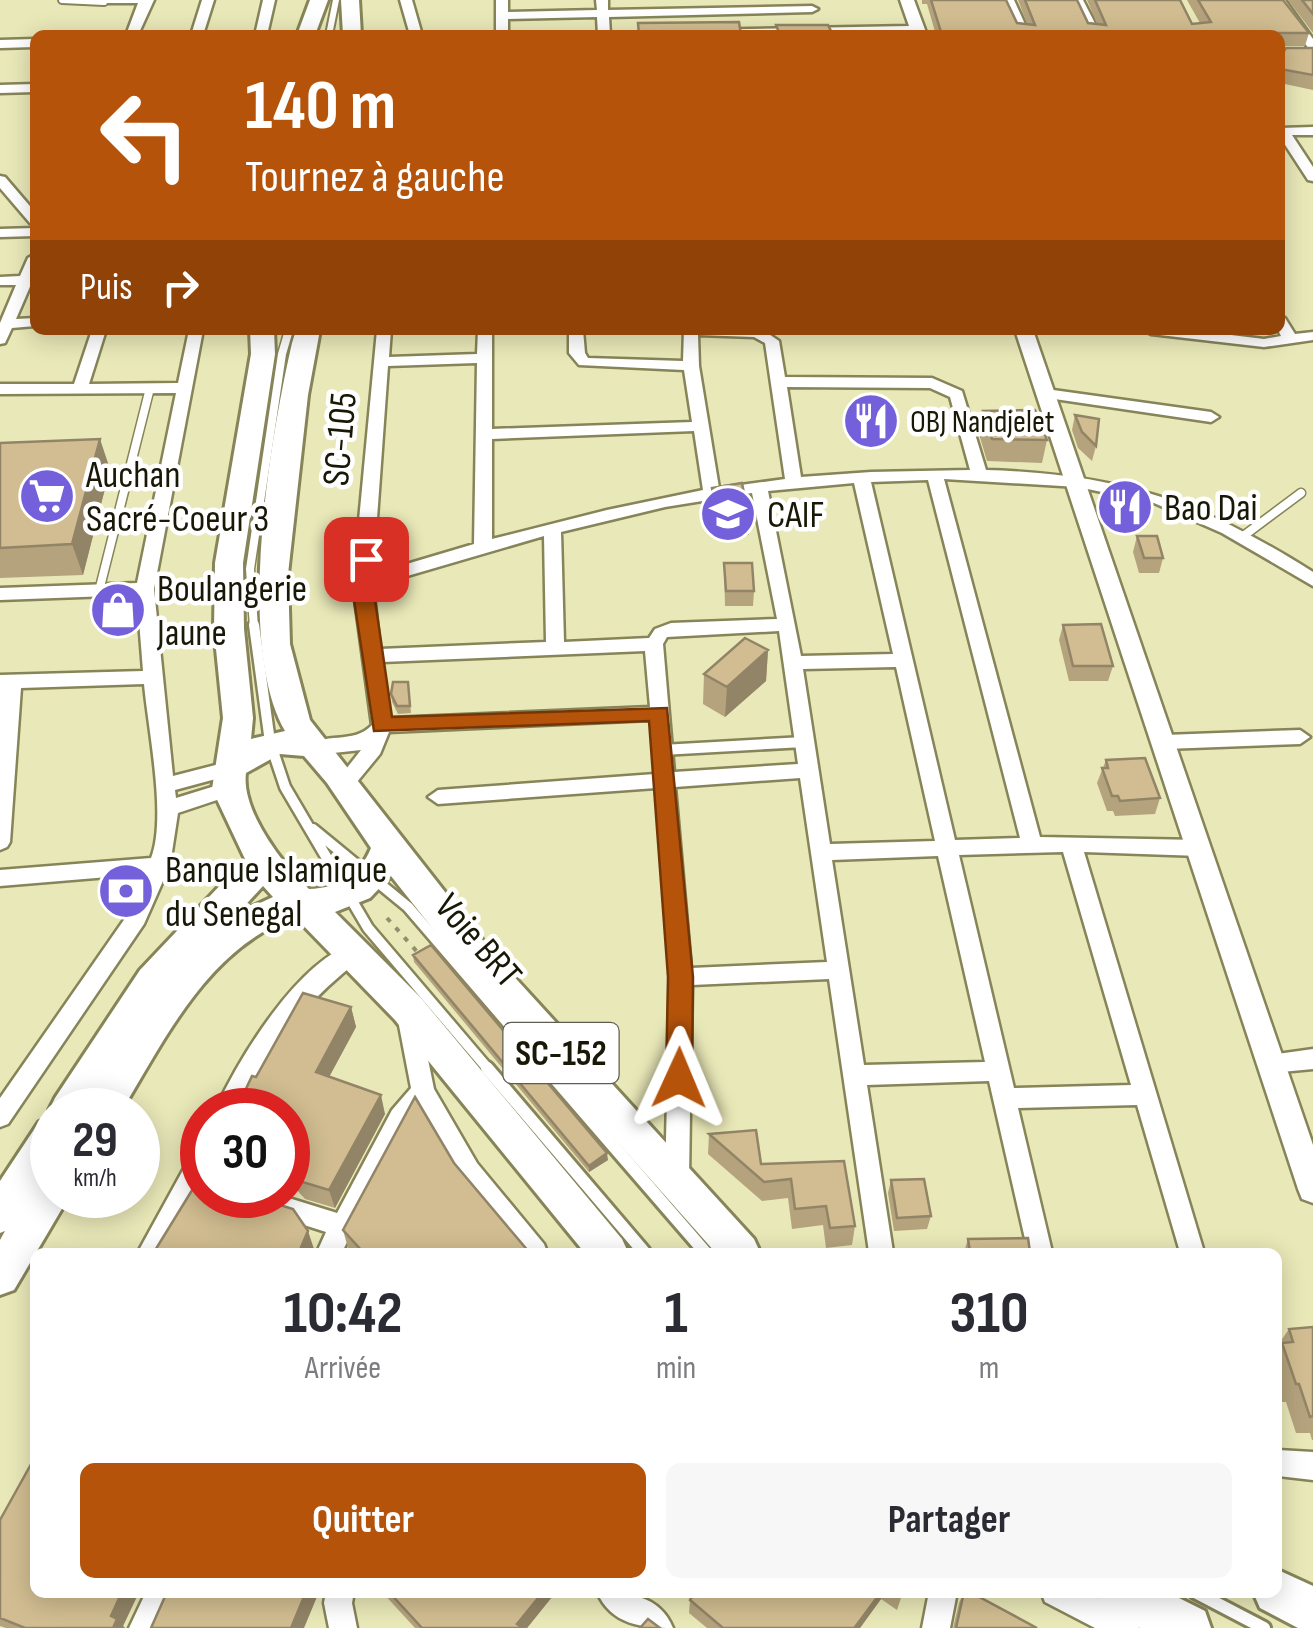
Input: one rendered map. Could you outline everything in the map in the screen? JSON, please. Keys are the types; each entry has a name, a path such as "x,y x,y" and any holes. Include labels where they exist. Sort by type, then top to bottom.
{"main road":[{"path":"308,30 319,0"},
{"path":"350,0 352,30"},
{"path":"262,335 263,354 229,563 229,629 238,718 230,778 263,861 301,902 361,940 408,1008 605,1248"},
{"path":"307,335 278,515 272,582 282,681 298,730 345,784"},
{"path":"230,778 249,752 270,742 294,741 315,748"},
{"name":"SC-152","path":"345,784 368,874 514,1001 737,1248"},
{"path":"82,1088 154,979 244,887 263,861"},
{"path":"116,1088 184,983 214,948 262,915 301,902 324,902 368,874"},
{"path":"0,1214 30,1168"},
{"path":"0,1276 35,1218"},
{"path":"1282,1595 1313,1611"},
{"path":"1130,1598 1188,1628"}],"street":[{"path":"102,1 146,0 134,30"},
{"path":"199,30 208,0"},
{"path":"262,30 269,0"},
{"path":"406,0 415,30"},
{"path":"502,30 502,0 515,0"},
{"path":"907,0 918,30"},
{"path":"1008,0 1022,30"},
{"path":"1077,0 1092,30"},
{"path":"1279,0 1313,50 1296,54"},
{"path":"502,16 602,7 810,4 819,30"},
{"path":"1,46 30,43"},
{"path":"19,88 30,100"},
{"path":"0,89 30,88"},
{"path":"1285,132 1313,131"},
{"path":"1285,138 1313,176"},
{"path":"0,180 30,214"},
{"path":"0,233 30,232"},
{"path":"3,332 30,270"},
{"path":"0,280 26,280"},
{"path":"3,332 30,324"},
{"path":"1285,330 1290,340"},
{"path":"80,388 97,335"},
{"path":"0,1118 137,918 160,865 168,808 146,589 195,335"},
{"name":"SC-105","path":"381,729 365,581 384,335"},
{"path":"483,547 485,335"},
{"path":"576,335 577,353 584,362 691,366"},
{"path":"694,335 691,366 712,495"},
{"path":"754,335 766,336 774,347 794,484"},
{"path":"1026,335 1313,1188"},
{"path":"1191,335 1250,342 1313,336"},
{"path":"382,362 485,358"},
{"path":"780,382 932,383 951,390 957,394 980,477"},
{"path":"0,389 185,388"},
{"path":"1046,394 1211,417"},
{"path":"486,434 702,426"},
{"path":"365,581 410,573 483,547 608,514 794,484 935,476 1072,479 1156,499 1242,537 1313,580"},
{"path":"935,476 1032,845"},
{"path":"862,480 1039,1248"},
{"path":"759,489 787,625 880,1248"},
{"path":"552,530 555,647"},
{"path":"0,594 146,589"},
{"path":"678,1179 680,977 654,644 660,634 671,629 787,625"},
{"path":"372,656 654,644"},
{"path":"792,664 904,660"},
{"path":"0,842 6,682 152,677"},
{"path":"315,748 358,744 381,729 659,713"},
{"path":"345,784 374,748 381,729"},
{"path":"1165,742 1300,736"},
{"path":"438,796 808,770"},
{"path":"164,785 230,778"},
{"path":"168,808 230,778"},
{"path":"1071,844 1191,1248"},
{"path":"822,852 1071,844 1200,848"},
{"path":"0,878 160,865"},
{"path":"239,1088 276,1020 361,940"},
{"path":"680,977 840,970"},
{"path":"408,1008 423,1091 470,1171 533,1248"},
{"path":"1271,1064 1313,1059"},
{"path":"857,1075 1000,1071"},
{"path":"285,1218 334,1245 400,1117 423,1091"},
{"path":"1005,1098 1145,1095"},
{"path":"152,1248 180,1203"},
{"path":"1282,1463 1313,1466"},
{"path":"143,1628 158,1598"},
{"path":"339,1598 344,1628"},
{"path":"619,1598 658,1628"},
{"path":"936,1628 942,1598"},
{"path":"1067,1598 1125,1628"}],"lane":[{"path":"62,0 102,1"},
{"path":"330,30 336,0"},
{"name":"Voie BRT","path":"280,335 282,354"},
{"name":"Voie BRT","path":"288,335 250,569 256,657 270,742 285,787 305,822 408,907 702,1248"},
{"path":"99,590 150,388"},
{"path":"1242,537 1301,493"},
{"path":"662,750 804,742"},
{"name":"Voie BRT","path":"305,822 368,874"},
{"name":"Voie BRT","path":"368,874 361,940 640,1248"},
{"path":"1206,1598 1264,1628"}],"path":[{"path":"361,940 386,918 408,907"},
{"path":"386,918 422,958"}],"building":[{"path":"931,0 1006,0 1017,23 1035,25 1025,0 1077,0 1088,23 1106,25 1095,0 1180,0 1192,24 1211,22 1198,0 1283,0 1309,33 1285,30 940,30"},
{"path":"1302,0 1313,0 1313,14"},
{"path":"739,22 740,30 639,30 638,23"},
{"path":"776,25 828,25 830,30 778,30"},
{"path":"1313,48 1313,75 1285,70 1285,50"},
{"path":"1035,410 1047,440 992,439 983,411"},
{"path":"1075,415 1099,419 1096,446 1082,432"},
{"path":"100,439 72,544 0,548 0,443"},
{"path":"742,483 749,520 717,522 712,488"},
{"path":"1137,536 1157,536 1163,558 1144,558"},
{"path":"724,563 752,563 754,591 726,591"},
{"path":"1101,624 1113,666 1073,666 1063,625"},
{"path":"745,638 768,650 727,687 704,674"},
{"path":"393,682 408,682 410,706 397,706 391,694"},
{"path":"1145,758 1160,798 1120,801 1118,796 1112,796 1102,768 1108,768 1106,760"},
{"path":"431,945 607,1153 589,1166 413,955"},
{"path":"303,993 351,1007 316,1072 381,1095 329,1190 310,1184 310,1088 246,1088 252,1076 256,1077"},
{"path":"415,1097 454,1163 526,1248 359,1248 343,1230"},
{"path":"756,1130 761,1164 844,1161 855,1226 830,1228 826,1206 795,1209 791,1179 764,1182 709,1134"},
{"path":"924,1179 931,1216 897,1218 891,1180"},
{"path":"180,1210 180,1218 299,1218 308,1231 301,1248 156,1248"},
{"path":"1028,1238 1029,1248 969,1248 968,1239"},
{"path":"1313,1327 1310,1417 1282,1343 1293,1342 1289,1329"},
{"path":"30,1466 30,1598 119,1598 111,1616 117,1619 113,1628 25,1628 0,1618 0,1520"},
{"path":"164,1598 304,1598 291,1628 151,1628"},
{"path":"394,1598 538,1598 517,1624 523,1628 422,1628"},
{"path":"877,1598 855,1627 858,1628 723,1628 690,1600"},
{"path":"963,1598 981,1598 1037,1628 956,1628"},
{"path":"648,1619 660,1628 640,1628"}],"place":[{"name":"OBJ Nandjelet","path":"871,421"},
{"name":"Auchan Sacré-Coeur 3","path":"47,496"},
{"name":"Bao Dai","path":"1125,507"},
{"name":"CAIF","path":"728,514"},
{"name":"Boulangerie Jaune","path":"118,610"},
{"name":"Banque Islamique du Senegal","path":"126,891"}],"route":[{"path":"366,559 364,600 382,725 659,713 680,977 679,1078"}]}
